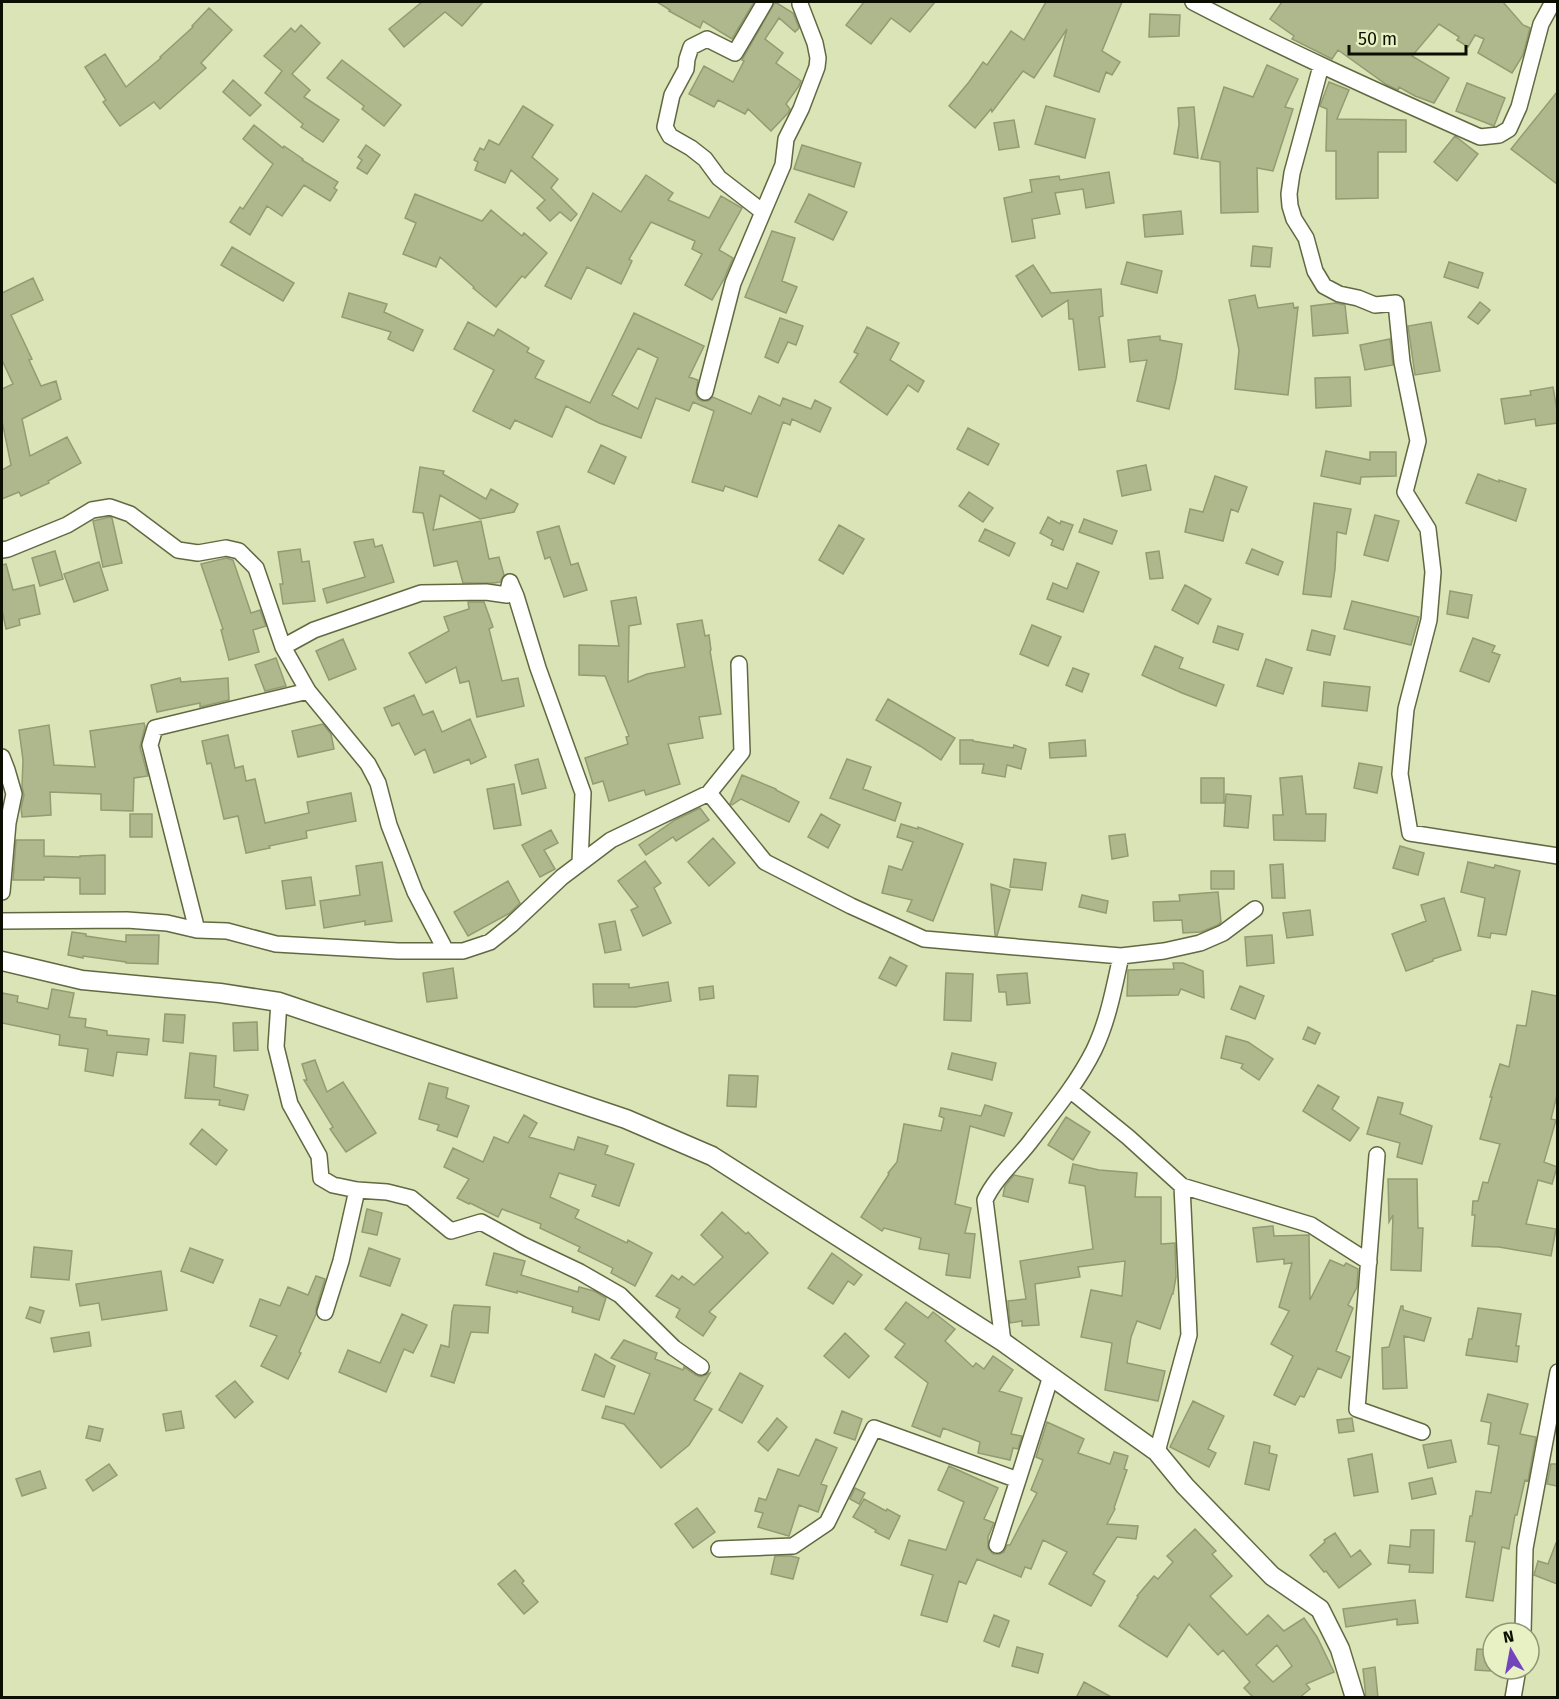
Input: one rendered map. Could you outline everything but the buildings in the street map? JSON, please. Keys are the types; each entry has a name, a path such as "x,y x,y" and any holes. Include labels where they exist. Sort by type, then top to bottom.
{"street":[{"path":"763,212 719,178 705,159 670,136 665,127 672,95 686,69 691,46 707,39 735,53 765,2"},
{"path":"705,392 733,283 783,165 786,139 801,109 817,67 815,43 802,2"},
{"path":"1193,2 1257,36 1480,137 1498,135 1509,129 1519,107 1541,24 1553,2"},
{"path":"1322,66 1292,172 1290,206 1294,219 1306,238 1315,271 1324,286 1339,294 1375,305 1396,303 1402,362 1419,441 1405,492 1428,529 1433,572 1429,620 1406,709 1400,774 1410,833 1557,855"},
{"path":"2,550 67,525 92,510 110,507 130,514 178,550 198,553 226,548 240,551 256,568 283,647 308,691 368,764 378,783 390,825 415,892 446,951"},
{"path":"283,647 314,630 421,593 486,592 507,595 510,582 583,794 580,862"},
{"path":"2,921 127,920 167,923 197,930 227,931 276,944 398,951 463,951 490,942 511,926 562,877 611,840 709,793 742,752 739,664"},
{"path":"197,930 150,746 155,728 308,691"},
{"path":"2,757 14,794 8,822 2,892"},
{"path":"709,793 765,862 851,906 924,939 1121,956 1164,951 1200,943 1223,933 1255,909"},
{"path":"1003,1341 985,1200 991,1187 1070,1090 1094,1050 1110,1004 1121,956"},
{"path":"2,961 82,980 220,993 279,1002 626,1119 712,1156 1003,1341 1157,1452 1185,1486 1272,1576 1320,1609 1340,1649 1355,1698"},
{"path":"279,1002 276,1047 290,1104 319,1156 321,1178 333,1185 357,1190 387,1192 411,1198 451,1231 481,1222 620,1295 674,1348 701,1367"},
{"path":"1070,1090 1128,1137 1182,1186 1311,1225 1369,1262"},
{"path":"1377,1155 1357,1409 1422,1432"},
{"path":"1157,1452 1189,1335 1182,1186"},
{"path":"325,1312 341,1261 357,1190"},
{"path":"1523,1621 1525,1548 1557,1372"},
{"path":"997,1545 1051,1376"},
{"path":"719,1549 793,1546 827,1523 874,1428 1018,1480"},
{"path":"1513,1698 1516,1681"}]}
